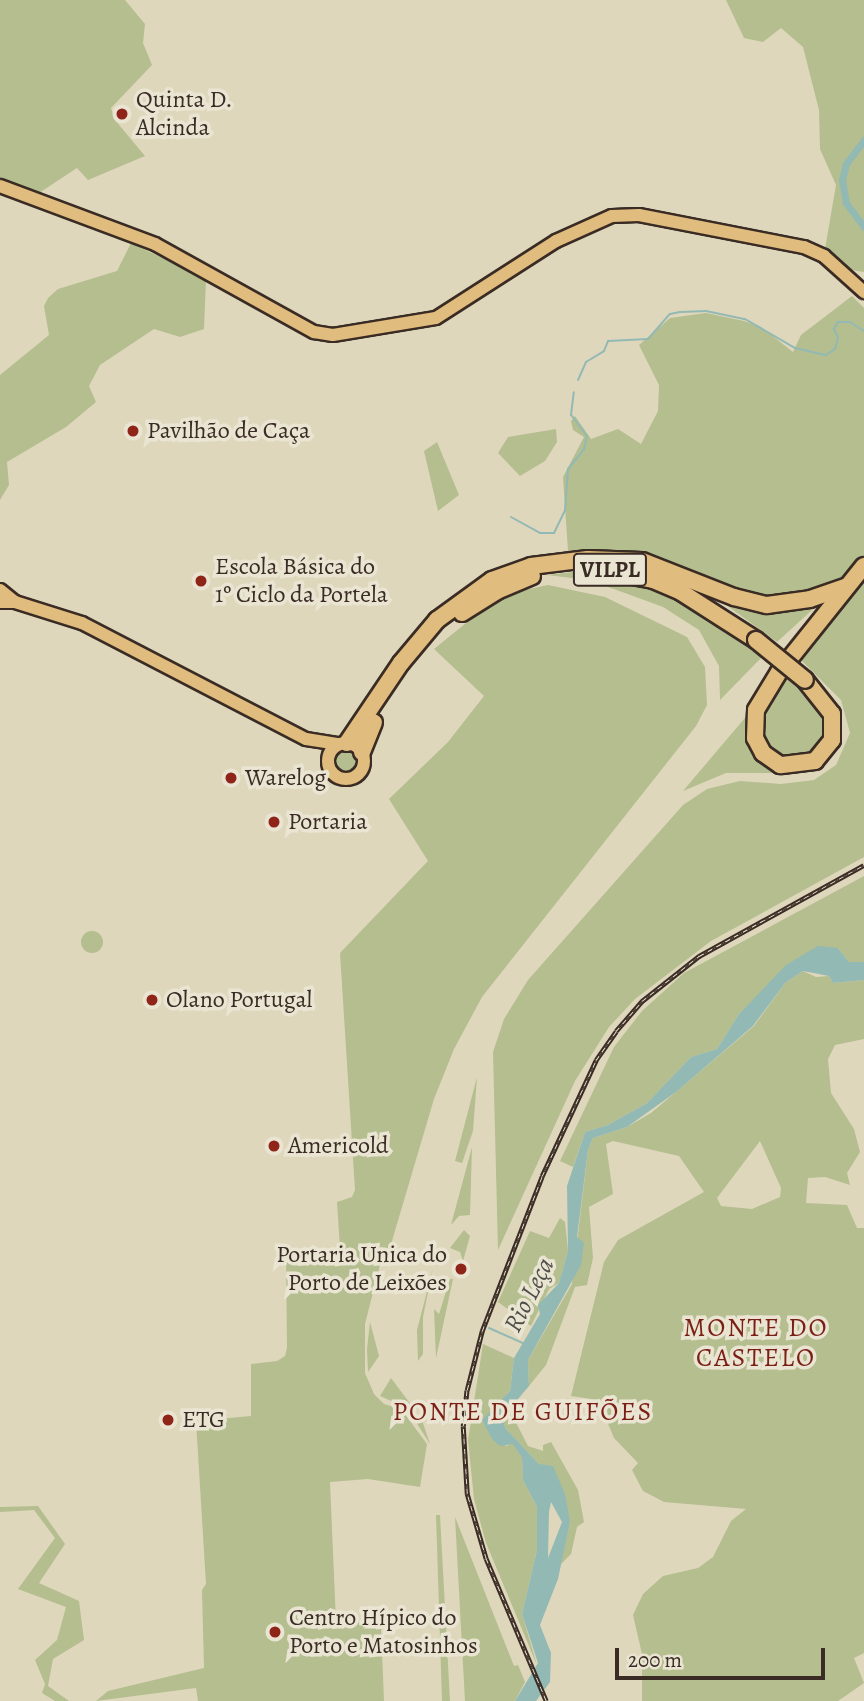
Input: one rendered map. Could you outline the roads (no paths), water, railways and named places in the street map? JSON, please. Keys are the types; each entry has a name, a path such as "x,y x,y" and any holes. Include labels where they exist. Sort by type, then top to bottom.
{"highway":[{"name":"VILPL","path":"343,743 401,663 438,620 492,580 531,566 589,559 642,561 734,597 767,605 810,599 847,586"},
{"name":"VILPL","path":"362,752 376,718 433,638 479,601 535,575 591,568 653,580 707,607 756,640 805,680 832,714 832,740 815,761 780,765 764,753 755,738 756,710 779,672 847,586 864,566"}],"main road":[{"path":"0,187 155,244 314,332 333,335 425,322 457,309 591,222 639,215 804,247 824,256 864,292"},
{"path":"0,590 15,602 108,635 306,739 327,762 336,777 353,778 363,769 362,752 343,743 306,739"},
{"path":"0,602 15,602"},
{"path":"327,762 343,743"}],"water":[{"path":"818,946 838,948 849,962 864,962 864,980 833,983 829,976 803,971 785,983 753,1026 676,1092 627,1127 593,1138 588,1150 577,1237 584,1243 581,1265 528,1360 529,1386 502,1418 506,1429 539,1464 553,1466 565,1494 570,1522 558,1579 540,1625 551,1653 550,1682 536,1701 515,1701 538,1663 522,1614 537,1550 537,1507 523,1480 522,1458 513,1444 500,1446 492,1439 482,1420 510,1391 514,1358 540,1314 538,1305 559,1283 568,1251 567,1186 585,1132 608,1125 647,1103 691,1057 717,1049 739,1014 786,965","holes":["551,1502 562,1522 548,1558"]}],"waterway":[{"path":"864,140 846,164 842,180 846,203 864,227"},
{"path":"578,380 586,362 604,351 608,341 648,339 670,314 680,312 706,311 745,319 795,348 826,355 835,349 838,338 834,329 838,322 850,322 864,331"},
{"path":"511,517 540,533 554,533 565,510 568,469 584,449 587,436 571,415 574,392"},
{"name":"Rio Leça","path":"489,1328 523,1343"}],"railway":[{"path":"546,1701 486,1559 467,1494 463,1426 467,1390 482,1331 542,1176 596,1060 616,1031 642,1001 699,956 864,865"}],"place":[{"name":"Quinta D. Alcinda","path":"122,114"},
{"name":"Pavilhão de Caça","path":"133,431"},
{"name":"Escola Básica do 1º Ciclo da Portela","path":"201,581"},
{"name":"Warelog","path":"231,778"},
{"name":"Portaria","path":"274,822"},
{"name":"Olano Portugal","path":"152,1000"},
{"name":"Americold","path":"274,1146"},
{"name":"Portaria Unica do Porto de Leixões","path":"461,1269"},
{"name":"ETG","path":"168,1420"},
{"name":"Centro Hípico do Porto e Matosinhos","path":"275,1632"}],"district":[{"name":"MONTE DO CASTELO","path":"756,1343"},
{"name":"PONTE DE GUIFÕES","path":"523,1412"}]}
